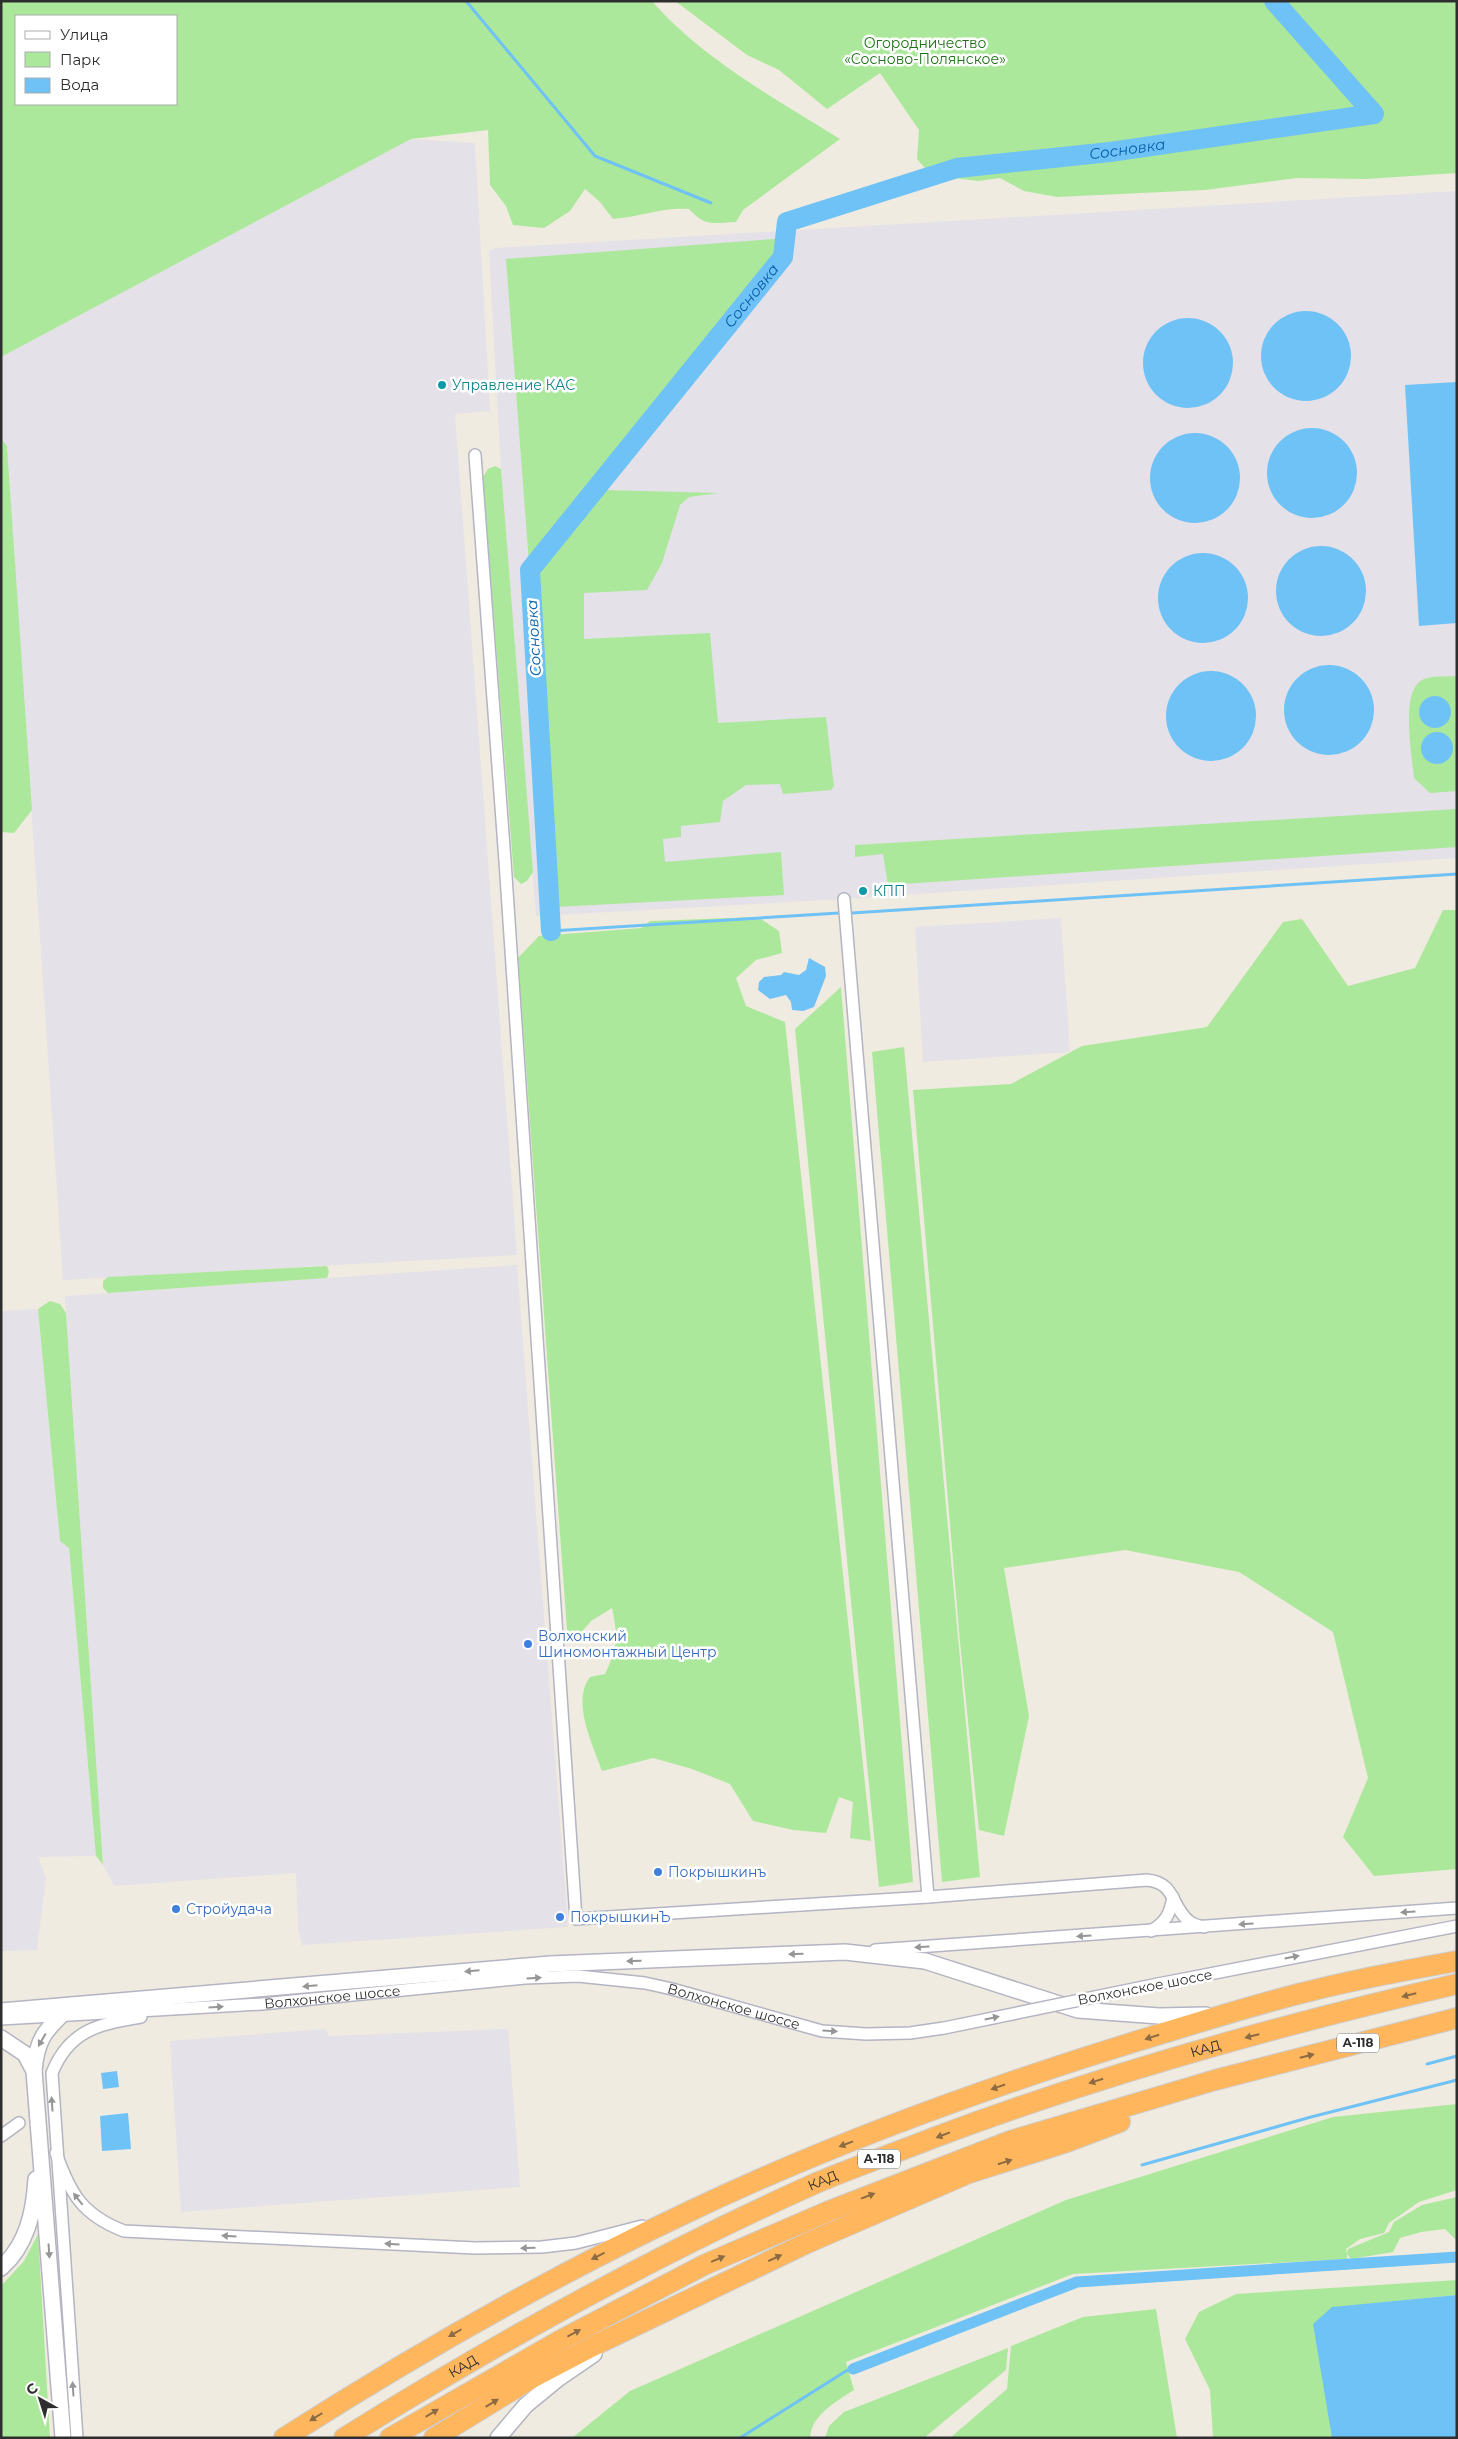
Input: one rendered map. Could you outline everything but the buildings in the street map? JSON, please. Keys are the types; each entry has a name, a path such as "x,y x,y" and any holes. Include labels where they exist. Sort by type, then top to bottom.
{"highway":[{"path":"284,2438 393,2369 466,2326 689,2211 806,2160 995,2087 1232,2013 1307,1992 1457,1961"},
{"name":"КАД","path":"344,2438 460,2366 548,2316 693,2242 816,2184 987,2118 1076,2087 1214,2046 1457,1984"},
{"name":"КАД","path":"390,2438 560,2340 704,2265 820,2215 1010,2142 1259,2068 1457,2018"},
{"path":"434,2438 532,2378 652,2316 805,2244 970,2173 1067,2142 1259,2068"}],"main road":[{"name":"Волхонское шоссе","path":"1,2011 67,2010 550,1964 845,1952"},
{"path":"845,1952 926,1961 1078,2010 1159,2016 1232,2013"},
{"path":"63,2438 34,2070 36,2052 40,2040 67,2010"},
{"path":"1,2038 25,2054 34,2070"},
{"path":"1,2268 22,2243 30,2222 35,2196 40,2132"},
{"path":"498,2438 526,2405 559,2378 652,2316"}],"street":[{"path":"475,455 507,887 576,1919 928,1898 1147,1880 1158,1881 1167,1887 1190,1922 1204,1927"},
{"path":"844,899 928,1898"},
{"path":"1151,1931 1161,1925 1170,1913 1173,1897"},
{"name":"Волхонское шоссе","path":"845,1952 1457,1908"},
{"name":"Волхонское шоссе","path":"1,2019 67,2010 195,2009 329,1998 525,1978 578,1976 672,1989 822,2031 866,2034 910,2033 944,2028 1457,1926"},
{"path":"77,2438 52,2073 69,2044 77,2036 97,2027 118,2021 195,2009"},
{"path":"1,2136 19,2123"},
{"path":"56,2152 67,2184 83,2205 108,2225 124,2231 466,2248 518,2248 576,2243 602,2238 689,2211"}],"shaded area":[{"path":"411,139 475,143 490,411 455,414 517,1255 63,1280 7,446 1,439 1,357"},
{"path":"1457,191 1457,858 844,899 536,916 501,469 489,251 495,248"},
{"path":"1061,918 1070,1052 923,1062 915,927"},
{"path":"517,1265 568,1927 302,1945 298,1928 296,1873 114,1886 103,1865 65,1296"},
{"path":"38,1309 60,1541 69,1548 96,1856 38,1857 46,1878 37,1950 1,1951 1,1311"},
{"path":"325,2029 329,2036 508,2029 520,2187 181,2212 170,2041"}],"green space":[{"path":"1,1 652,1 672,22 716,59 765,93 840,139 743,210 736,222 710,223 700,219 689,209 670,209 613,219 600,202 585,189 570,211 544,228 513,225 506,206 490,185 488,130 411,139 1,357"},
{"name":"Огородничество «Сосново-Полянское»","path":"675,1 1457,1 1457,173 1366,179 1297,178 1205,190 1057,197 1024,191 1000,178 978,181 931,175 917,159 919,130 880,73 827,109 779,70 747,55"},
{"path":"787,238 529,563 506,259"},
{"path":"1,439 7,446 32,810 14,833 1,832"},
{"path":"495,466 501,469 533,872 527,881 521,884 514,877 483,477 488,469"},
{"path":"605,490 719,493 689,497 680,505 662,563 647,590 584,593 584,639 710,633 718,723 826,717 834,786 831,790 783,794 780,784 746,785 723,801 720,822 681,826 681,837 663,839 665,862 781,852 784,895 556,907 535,578"},
{"path":"1457,676 1457,791 1430,793 1414,778 1409,725 1411,697 1415,687 1425,678"},
{"path":"1457,809 1457,847 888,885 883,854 855,857 855,845"},
{"path":"1443,910 1457,910 1457,1869 1374,1876 1343,1837 1368,1778 1333,1632 1239,1572 1125,1550 1004,1568 1029,1716 1004,1836 979,1830 960,1642 913,1090 1011,1084 1082,1046 1207,1027 1283,922 1302,919 1348,986 1415,968"},
{"path":"758,917 779,931 782,953 756,960 736,978 746,1006 785,1022 871,1841 850,1838 853,1802 839,1797 826,1833 793,1830 753,1821 730,1784 692,1769 653,1758 602,1771 589,1736 583,1711 583,1699 585,1687 590,1677 605,1674 615,1649 616,1635 612,1608 591,1621 574,1641 567,1630 518,958 539,936 641,928 650,921"},
{"path":"841,987 913,1882 879,1887 795,1029"},
{"path":"904,1047 980,1877 942,1882 872,1052"},
{"path":"327,1266 329,1272 327,1278 108,1293 103,1288 103,1281 108,1277"},
{"path":"50,1301 60,1304 66,1313 103,1865 96,1856 69,1548 60,1541 38,1309"},
{"path":"1457,2104 1457,2190 1419,2202 1389,2223 1384,2233 1360,2239 1346,2249 1347,2259 1073,2274 846,2362 854,2390 833,2404 820,2416 811,2430 810,2438 572,2438 630,2391 1066,2200 1333,2117"},
{"path":"1457,2197 1457,2241 1445,2229 1421,2232 1400,2238 1393,2252 1351,2259 1347,2254 1348,2249 1389,2232 1394,2222 1422,2205"},
{"path":"38,2234 50,2438 1,2438 1,2286 24,2261"},
{"path":"1457,2280 1457,2295 1368,2304 1386,2438 1213,2438 1210,2390 1185,2339 1199,2312 1236,2294"},
{"path":"1156,2309 1177,2438 950,2438 1007,2389 1011,2346 1083,2317"},
{"path":"1008,2348 1006,2370 924,2438 825,2438 829,2426 844,2412"}],"water":[{"path":"1306,311 1323,314 1338,324 1348,339 1351,356 1348,373 1338,388 1323,398 1306,401 1289,398 1274,388 1264,373 1261,356 1264,339 1274,324 1289,314"},
{"path":"1188,318 1205,321 1220,331 1230,346 1233,363 1230,380 1220,395 1205,405 1188,408 1171,405 1156,395 1146,380 1143,363 1146,346 1156,331 1171,321"},
{"path":"1457,382 1457,623 1419,626 1405,385"},
{"path":"1312,428 1329,431 1344,441 1354,456 1357,473 1354,490 1344,505 1329,515 1312,518 1295,515 1280,505 1270,490 1267,473 1270,456 1280,441 1295,431"},
{"path":"1195,433 1212,436 1227,446 1237,461 1240,478 1237,495 1227,510 1212,520 1195,523 1178,520 1163,510 1153,495 1150,478 1153,461 1163,446 1178,436"},
{"path":"1321,546 1338,549 1353,559 1363,574 1366,591 1363,608 1353,623 1338,633 1321,636 1304,633 1289,623 1279,608 1276,591 1279,574 1289,559 1304,549"},
{"path":"1203,553 1220,556 1235,566 1245,581 1248,598 1245,615 1235,630 1220,640 1203,643 1186,640 1171,630 1161,615 1158,598 1161,581 1171,566 1186,556"},
{"path":"1329,665 1346,668 1361,678 1371,693 1374,710 1371,727 1361,742 1346,752 1329,755 1312,752 1297,742 1287,727 1284,710 1287,693 1297,678 1312,668"},
{"path":"1211,671 1228,674 1243,684 1253,699 1256,716 1253,733 1243,748 1228,758 1211,761 1194,758 1179,748 1169,733 1166,716 1169,699 1179,684 1194,674"},
{"path":"1435,696 1441,697 1446,701 1450,706 1450,718 1446,723 1441,727 1435,728 1429,727 1424,723 1420,718 1419,712 1420,706 1424,701 1429,697"},
{"path":"1437,732 1443,733 1448,737 1452,742 1452,754 1448,759 1443,763 1437,764 1431,763 1426,759 1422,754 1421,748 1422,742 1426,737 1431,733"},
{"path":"809,958 825,967 826,976 814,1007 803,1011 792,1010 791,1002 786,995 770,999 758,990 759,982 764,977 781,975 784,972 799,975 806,970"},
{"path":"117,2071 119,2087 103,2089 101,2073"},
{"path":"128,2113 131,2149 102,2151 100,2116"},
{"path":"1457,2295 1457,2438 1332,2438 1313,2324 1332,2307"}],"waterway":[{"path":"466,1 595,156 711,203"},
{"name":"Сосновка","path":"551,931 530,570 783,257 787,222 957,168 1110,152 1374,114 1274,1"},
{"path":"852,913 1457,874"},
{"path":"551,931 839,913"},
{"path":"1427,2064 1457,2056"},
{"path":"1142,2165 1311,2117 1457,2080"},
{"path":"853,2369 1077,2282 1457,2257"},
{"path":"740,2438 846,2371 853,2369"}],"place":[{"name":"Управление КАС","path":"442,385"},
{"name":"КПП","path":"863,891"},
{"name":"Волхонский Шиномонтажный Центр","path":"528,1644"},
{"name":"Покрышкинъ","path":"658,1872"},
{"name":"Стройудача","path":"176,1909"},
{"name":"ПокрышкинЪ","path":"560,1917"}]}
